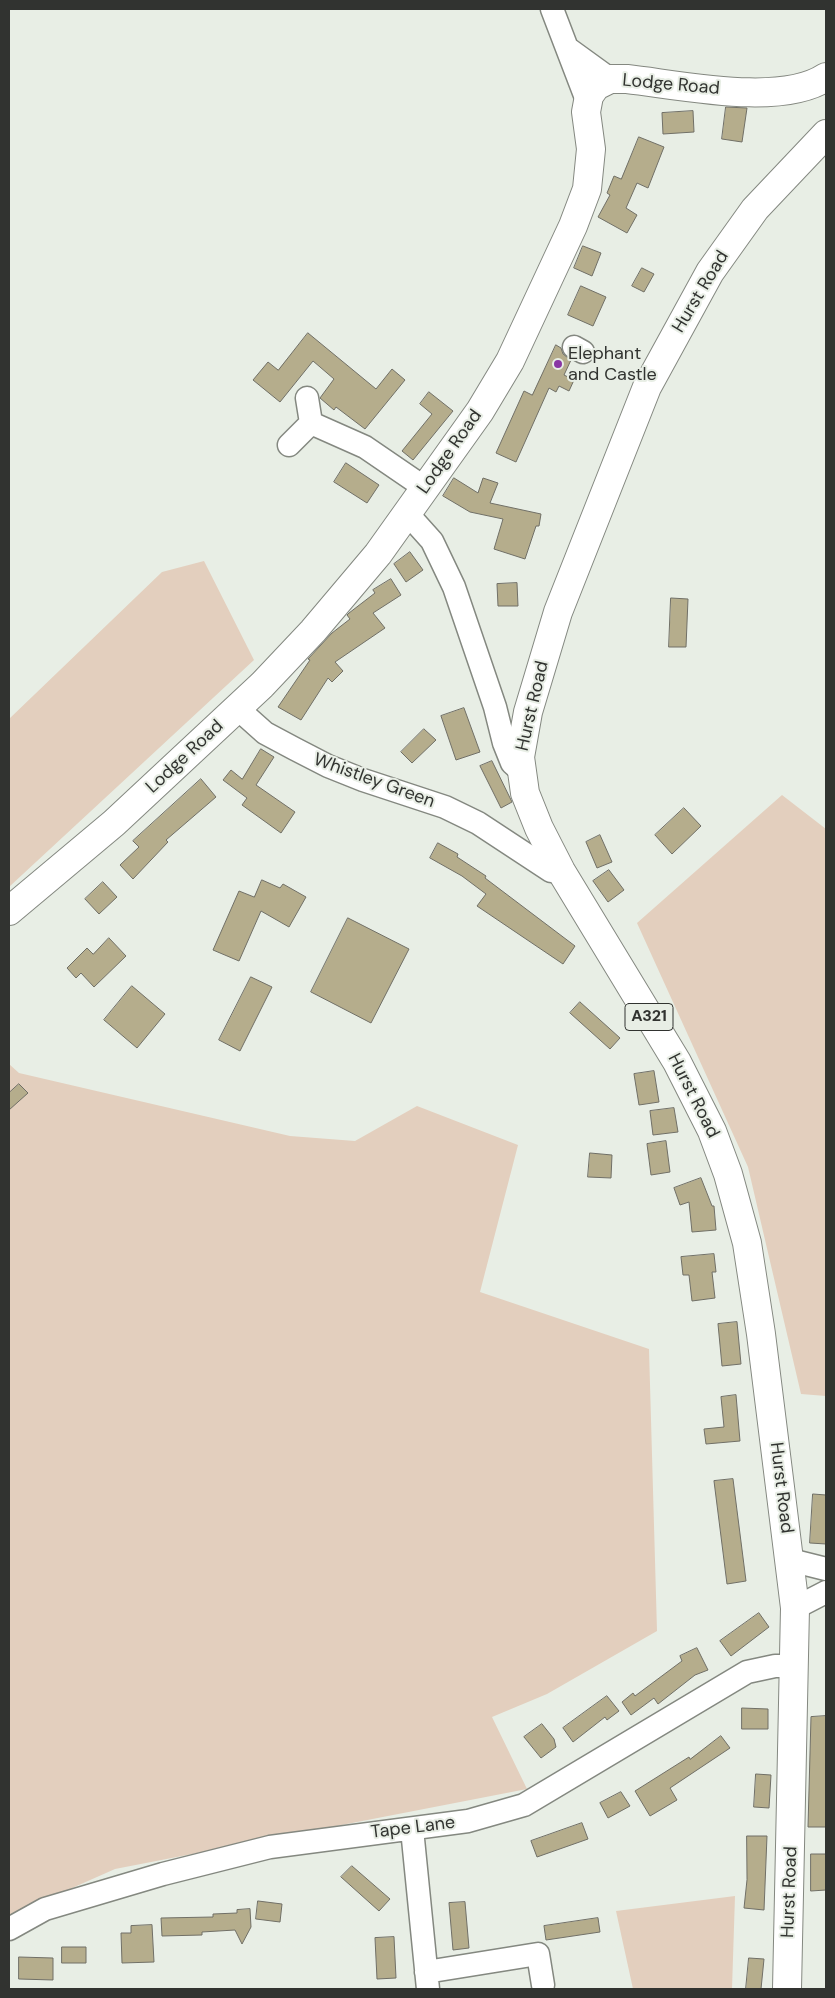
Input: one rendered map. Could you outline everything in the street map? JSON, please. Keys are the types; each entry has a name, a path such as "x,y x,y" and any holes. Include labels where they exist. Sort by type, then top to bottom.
{"main road":[{"name":"Lodge Road","path":"9,911 114,823 237,708 313,631 378,554 406,512 480,411 510,361 573,226 590,175 590,130 586,112 589,96 596,86 610,80 627,79 748,92 776,93 817,83 826,77"},
{"name":"Hurst Road","path":"787,1989 795,1608 747,1243 728,1174 712,1131 677,1062 561,871 539,828 525,793 520,757 528,712 558,612 647,387 710,272 760,203 826,134"}],"street":[{"path":"552,9 570,50 588,103"},
{"path":"570,50 610,80"},
{"path":"307,398 311,423"},
{"path":"311,423 365,448 425,488"},
{"path":"289,445 311,423"},
{"path":"406,512 432,542 454,587 495,706 504,743 512,763 522,772"},
{"path":"495,706 528,712"},
{"name":"Whistley Green","path":"237,708 265,733 328,766 444,807 478,823 516,846 551,871 561,871"},
{"path":"516,846 539,828"},
{"path":"790,1560 826,1569"},
{"path":"795,1608 826,1592"},
{"name":"Tape Lane","path":"9,1929 45,1909 163,1874 270,1847 468,1821 524,1805 747,1672 775,1666 793,1666"},
{"path":"412,1829 427,1981 538,1954 543,1985"}],"shaded area":[{"path":"204,561 254,660 9,887 9,719 162,572"},
{"path":"782,795 826,829 826,1396 801,1394 748,1167 637,923"},
{"path":"9,1064 19,1073 290,1136 355,1141 417,1106 518,1145 480,1292 649,1349 657,1631 547,1694 492,1717 527,1789 115,1869 9,1916"},
{"path":"735,1896 732,1989 633,1989 616,1911"}],"building":[{"path":"726,107 747,108 742,142 722,139"},
{"path":"693,111 694,132 663,134 662,113"},
{"path":"639,137 664,147 648,188 637,183 626,208 637,215 627,233 598,217 610,195 607,193 614,176 621,179"},
{"path":"583,246 601,253 592,276 574,268"},
{"path":"642,268 654,274 644,292 632,286"},
{"path":"581,286 606,297 593,326 568,315"},
{"path":"308,333 376,389 392,369 405,380 365,429 336,407 334,410 320,398 334,379 313,361 280,402 253,380 268,362 278,370"},
{"path":"556,345 571,360 564,375 574,380 569,391 559,386 556,392 549,388 516,462 496,453 524,391 532,395"},
{"path":"429,392 453,411 413,460 402,451 432,414 420,404"},
{"path":"346,463 379,485 367,503 334,482"},
{"path":"454,478 478,493 483,478 498,483 490,503 541,514 539,526 536,526 525,559 494,549 503,519 470,512 443,496"},
{"path":"410,552 423,570 406,582 394,564"},
{"path":"391,579 401,595 373,613 385,628 335,662 343,671 332,682 328,678 301,720 278,707 310,660 308,659 332,633 350,619 347,615 349,613 375,593 373,590"},
{"path":"517,583 518,606 498,606 497,584"},
{"path":"671,598 688,599 686,647 669,647"},
{"path":"464,708 480,752 456,760 441,716"},
{"path":"424,729 436,740 412,763 401,752"},
{"path":"261,749 274,757 256,785 295,812 281,833 242,805 247,798 223,780 231,770 242,779"},
{"path":"492,761 512,802 501,808 480,766"},
{"path":"201,779 216,797 166,840 168,842 133,879 120,865 139,847 133,841"},
{"path":"684,808 701,826 672,854 655,835"},
{"path":"600,835 612,862 597,868 586,842"},
{"path":"438,843 458,854 457,857 486,876 485,878 575,946 563,964 477,906 486,894 462,876 430,858"},
{"path":"609,870 624,890 608,902 593,881"},
{"path":"262,880 280,888 283,884 306,897 289,927 261,911 239,961 213,950 239,891 254,897"},
{"path":"103,882 117,897 99,914 85,899"},
{"path":"348,918 409,949 371,1023 311,992"},
{"path":"109,938 126,956 94,987 81,973 76,978 67,968 87,948 93,954"},
{"path":"251,977 272,987 240,1051 219,1040"},
{"path":"132,986 165,1014 137,1048 104,1020"},
{"path":"580,1002 620,1038 610,1049 570,1013"},
{"path":"654,1071 659,1102 639,1105 634,1074"},
{"path":"19,1084 28,1093 9,1110 9,1093"},
{"path":"674,1108 678,1132 653,1135 650,1111"},
{"path":"666,1141 670,1172 651,1175 647,1144"},
{"path":"590,1153 612,1155 611,1178 588,1177"},
{"path":"701,1178 712,1206 714,1206 716,1230 692,1232 689,1202 680,1205 674,1188"},
{"path":"714,1254 716,1272 712,1272 715,1298 692,1301 689,1275 683,1275 681,1257"},
{"path":"737,1322 741,1364 722,1366 718,1324"},
{"path":"736,1395 740,1441 706,1444 704,1429 724,1427 721,1397"},
{"path":"733,1479 746,1581 727,1584 714,1481"},
{"path":"813,1494 826,1495 826,1544 810,1543"},
{"path":"759,1613 769,1627 731,1656 720,1641"},
{"path":"697,1648 708,1670 695,1675 658,1704 654,1698 631,1715 622,1702 633,1693 635,1696 682,1661 680,1656"},
{"path":"607,1696 619,1711 607,1720 605,1717 573,1742 563,1728"},
{"path":"742,1708 768,1709 768,1729 742,1729"},
{"path":"826,1716 826,1827 808,1827 811,1717"},
{"path":"542,1724 554,1739 556,1747 541,1758 524,1737"},
{"path":"721,1736 730,1748 670,1788 677,1800 650,1816 635,1791 689,1757 690,1759"},
{"path":"756,1774 771,1775 769,1808 754,1807"},
{"path":"621,1792 630,1806 608,1818 600,1803"},
{"path":"582,1823 588,1839 537,1857 531,1841"},
{"path":"747,1836 767,1836 764,1910 744,1908 747,1880"},
{"path":"811,1854 826,1854 826,1890 811,1891"},
{"path":"352,1866 390,1899 379,1911 341,1877"},
{"path":"258,1901 282,1904 280,1922 256,1919"},
{"path":"465,1902 469,1948 453,1950 449,1903"},
{"path":"250,1909 251,1927 242,1944 235,1930 202,1932 202,1935 162,1936 161,1918 213,1917 213,1914 237,1913 237,1910"},
{"path":"598,1918 600,1932 546,1940 544,1926"},
{"path":"152,1925 154,1962 122,1963 121,1933 131,1933 131,1926"},
{"path":"394,1937 396,1978 377,1979 375,1938"},
{"path":"62,1947 86,1947 86,1963 62,1963"},
{"path":"19,1957 53,1958 53,1980 19,1979"},
{"path":"749,1958 764,1959 761,1989 746,1989"}],"place":[{"name":"Elephant and Castle","path":"558,364"}]}
